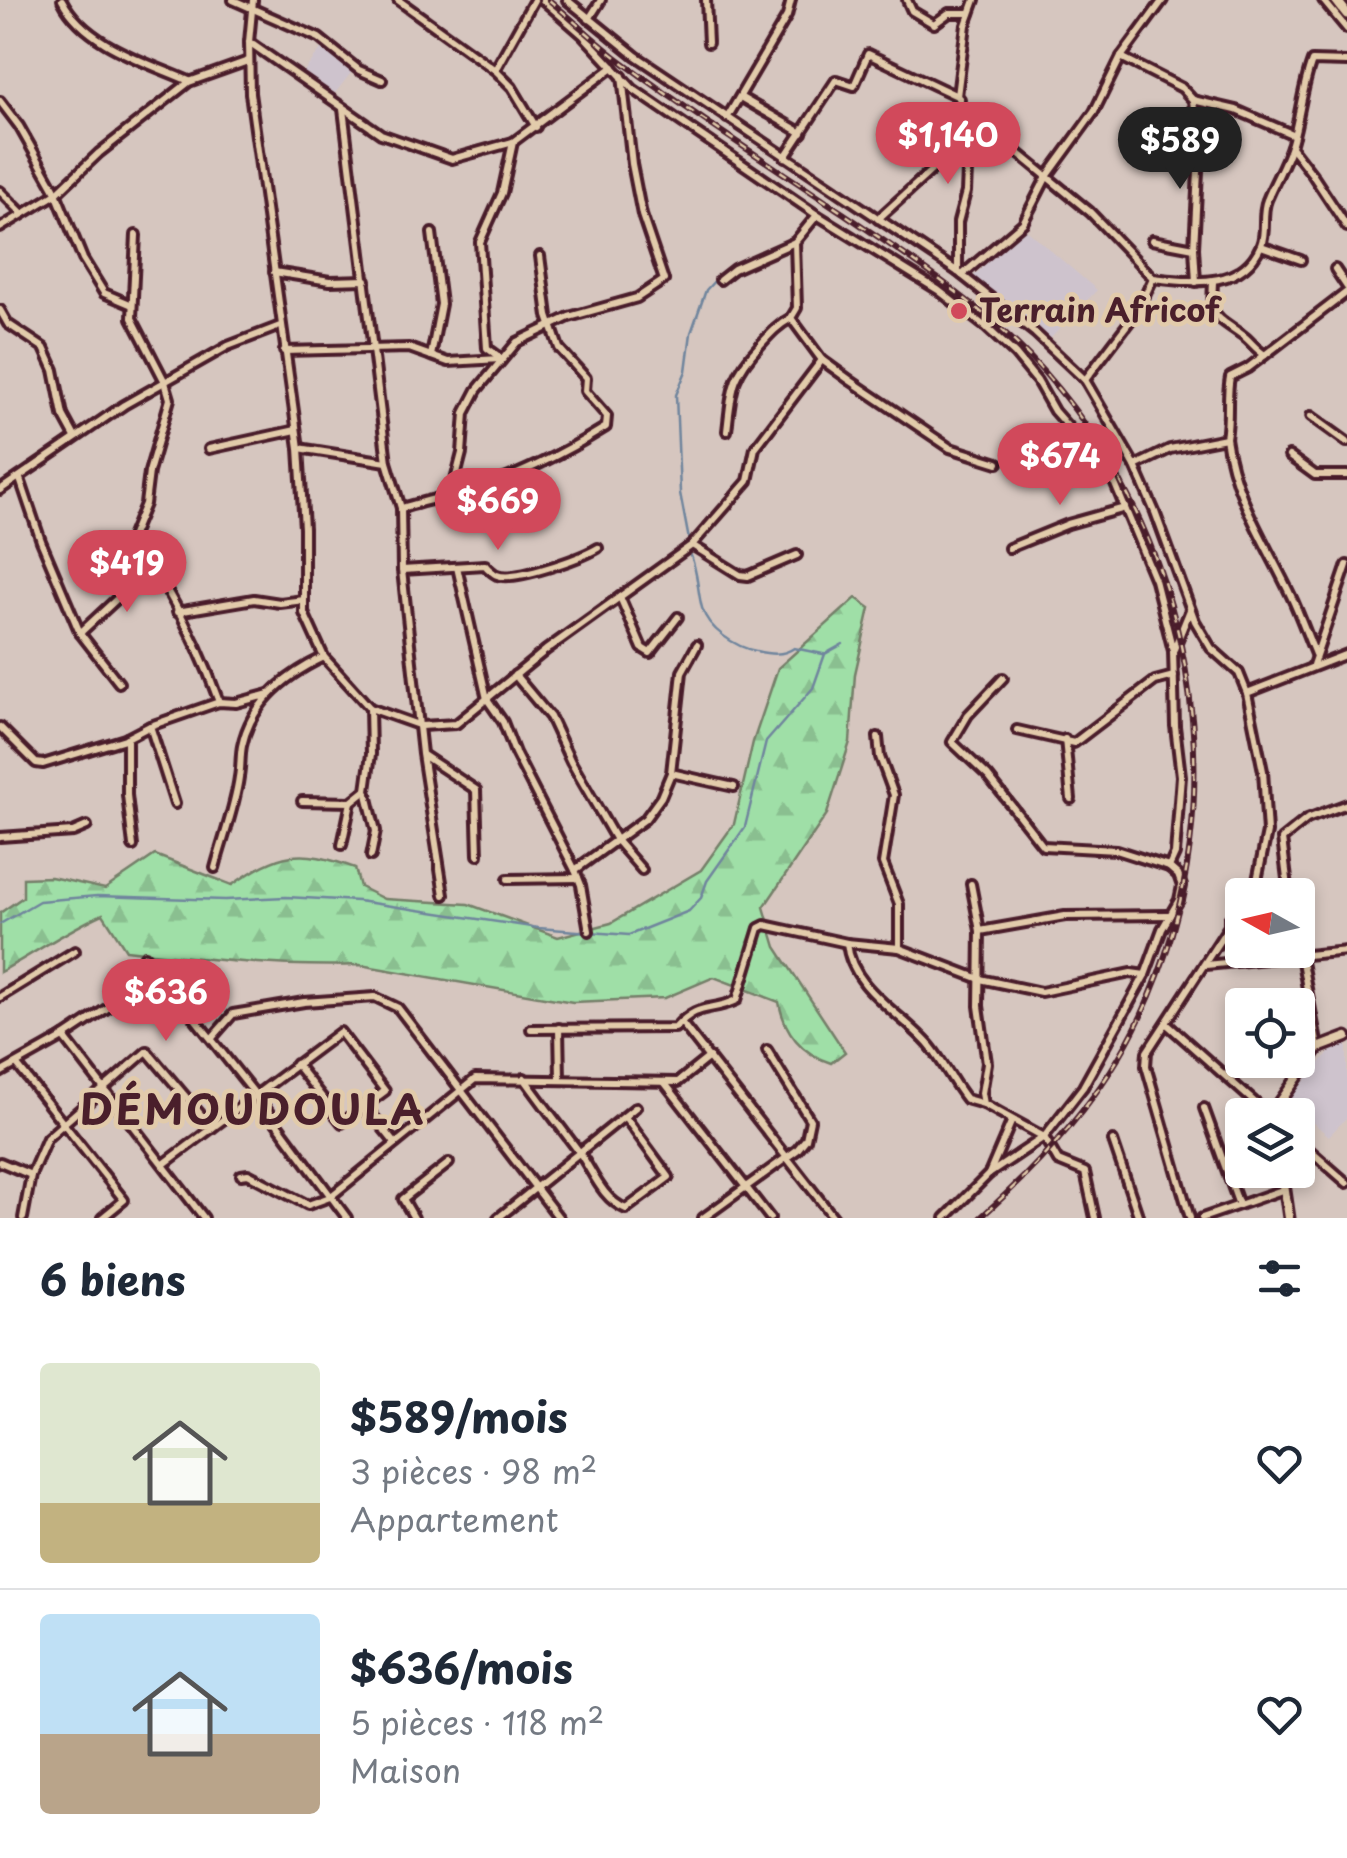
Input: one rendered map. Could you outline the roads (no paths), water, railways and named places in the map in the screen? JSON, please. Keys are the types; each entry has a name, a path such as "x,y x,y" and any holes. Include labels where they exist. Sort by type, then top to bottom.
{"main road":[{"path":"1336,0 1347,14"}],"street":[{"path":"62,0 86,31 189,82"},
{"path":"233,0 252,3 318,38 360,70 382,80"},
{"path":"398,0 495,70 512,87 536,128"},
{"path":"495,70 534,0"},
{"path":"543,0 584,35 633,89 817,214 938,290 1002,340 1037,381 1054,412 1112,477 1154,580 1173,651 1180,776 1175,854 1169,867"},
{"path":"568,0 588,19 727,118 960,274 1084,380 1135,466 1190,608 1211,648 1239,674 1247,693 1263,770 1266,832 1257,878"},
{"path":"588,19 601,0"},
{"path":"706,0 708,43"},
{"path":"727,118 787,16 790,0"},
{"path":"907,0 912,10 934,24 949,13 970,13"},
{"path":"957,96 975,0"},
{"path":"960,274 1023,223 1046,178 1094,112 1121,57 1163,0"},
{"path":"1323,0 1347,30"},
{"path":"252,3 248,61 259,173 299,448 304,613 324,658 370,708 421,726 456,724 515,674 692,545 748,480 755,448 822,360"},
{"path":"248,42 381,134 452,159 513,142 614,66"},
{"path":"785,157 836,80 854,86 868,54 957,96 957,118 968,170 958,222 960,274"},
{"path":"1121,57 1182,88 1193,100 1236,110 1294,135"},
{"path":"0,228 56,194 99,152 189,82 248,61"},
{"path":"1017,152 1090,212 1153,278 1213,282 1245,267 1261,246 1266,203 1294,135 1312,61 1347,62"},
{"path":"452,492 462,453 465,413 477,390 517,342 588,310 621,304 664,280 642,215 622,74"},
{"path":"740,97 802,133"},
{"path":"1193,100 1200,133 1196,282"},
{"path":"0,101 19,126 56,194 83,258 104,293 130,304"},
{"path":"343,109 387,462 401,508 402,570 422,754 444,895"},
{"path":"502,359 487,348 480,242 502,193 513,142"},
{"path":"1290,147 1347,227"},
{"path":"878,219 934,168"},
{"path":"0,191 22,213"},
{"path":"720,280 734,269 796,242 817,214"},
{"path":"430,356 441,304 432,233"},
{"path":"136,235 130,304 136,330 166,382 170,399 149,472 145,504 130,540 137,557 166,589 209,673 219,702"},
{"path":"1152,240 1194,248"},
{"path":"727,431 733,385 740,366 797,308 796,242"},
{"path":"1261,246 1301,260"},
{"path":"401,508 470,490 567,452 606,427 607,416 585,391 586,378 559,348 540,256"},
{"path":"1315,654 1230,468 1226,438 1231,408 1228,388 1230,377 1265,355 1347,290 1336,268"},
{"path":"274,272 330,282 366,280"},
{"path":"1084,380 1139,309 1153,278"},
{"path":"1213,282 1212,310 1216,318 1245,336 1265,355"},
{"path":"0,310 8,324 44,348 54,370 63,414 76,437"},
{"path":"790,318 822,360 950,448 998,463"},
{"path":"0,490 166,382 228,346 280,326"},
{"path":"284,352 409,348 448,362 502,359"},
{"path":"1310,416 1347,442"},
{"path":"208,449 296,430"},
{"path":"1135,466 1170,449 1226,438"},
{"path":"299,448 387,462"},
{"path":"1289,456 1315,475 1347,474"},
{"path":"20,480 80,633 118,684"},
{"path":"1008,548 1068,524 1124,508"},
{"path":"692,545 748,576 798,555"},
{"path":"402,570 484,565 495,575 508,576 580,558 598,548"},
{"path":"1313,666 1347,565"},
{"path":"457,567 487,700 503,722 575,870 589,931"},
{"path":"80,633 148,570"},
{"path":"620,597 642,648 650,653 678,617"},
{"path":"177,612 254,599 280,604 304,600"},
{"path":"1173,651 1190,608"},
{"path":"575,870 645,818 662,797 671,773 682,672 697,645"},
{"path":"1247,693 1347,654"},
{"path":"215,868 250,719 269,694 300,668 324,658"},
{"path":"515,674 550,718 616,840 642,870"},
{"path":"1017,730 1074,744 1154,681 1174,676"},
{"path":"945,1218 989,1174 1044,1137 1082,1087 1144,975 1182,886 1169,867 1116,850 1043,846 988,776 952,742 968,714 1003,678"},
{"path":"0,727 36,762 43,764 127,738 219,702 236,703 269,694"},
{"path":"370,708 371,754 366,790 376,831 371,856"},
{"path":"150,726 175,804"},
{"path":"878,737 880,758 894,795 884,863 899,904 900,948"},
{"path":"127,738 127,796 133,846"},
{"path":"1064,739 1070,798"},
{"path":"422,754 476,790 478,855"},
{"path":"671,773 734,786"},
{"path":"342,845 351,802 366,790"},
{"path":"302,801 351,802"},
{"path":"1282,839 1307,819 1347,804"},
{"path":"0,837 73,832 87,826"},
{"path":"1266,832 1282,839"},
{"path":"1282,839 1287,878"},
{"path":"508,879 578,878"},
{"path":"970,884 980,930 979,1006 987,1063 984,1104"},
{"path":"980,930 1065,916 1168,915"},
{"path":"531,1029 674,1028 684,1016 700,1008 737,1000 758,928 765,926 847,943 900,948 980,979 1040,992 1131,972 1144,975"},
{"path":"1190,1218 1146,1066 1148,1052 1225,934"},
{"path":"847,943 850,963 875,995 933,1049 966,1099 984,1104 1044,1137 1058,1161 1085,1172 1095,1218"},
{"path":"0,997 76,951"},
{"path":"1315,955 1347,951"},
{"path":"145,956 255,1094 346,1218"},
{"path":"1206,966 1225,964"},
{"path":"1302,968 1318,1048"},
{"path":"0,1073 64,1037 148,981 162,977"},
{"path":"212,1038 234,1014 304,1002 375,997 398,1008 559,1218"},
{"path":"681,1022 834,1218"},
{"path":"1168,1025 1253,1098"},
{"path":"558,1028 560,1078"},
{"path":"164,1164 255,1094 296,1064 341,1032 386,1089 340,1122 296,1064"},
{"path":"64,1037 202,1215 191,1218"},
{"path":"1283,1098 1318,1048 1347,1037"},
{"path":"23,1218 31,1175 46,1138 147,1050 212,1128"},
{"path":"702,1218 797,1150 806,1139 810,1120 767,1050"},
{"path":"241,1175 248,1174 306,1206 330,1197 475,1079 678,1082 709,1057"},
{"path":"16,1065 124,1200 102,1218"},
{"path":"524,1078 580,1153 599,1186 623,1209 628,1209 669,1176 625,1116"},
{"path":"664,1082 770,1218"},
{"path":"365,1106 395,1143"},
{"path":"498,1218 636,1108"},
{"path":"1204,1108 1240,1205"},
{"path":"989,1174 1012,1120"},
{"path":"1113,1140 1139,1218"},
{"path":"1315,1155 1347,1183"},
{"path":"0,1162 31,1175"},
{"path":"414,1218 402,1204 403,1199 449,1164"},
{"path":"1202,1218 1285,1189 1289,1218"}],"waterway":[{"path":"689,540 680,493 676,395 686,371 691,333 706,290 717,278"},
{"path":"690,553 705,616 723,636 761,652 781,653 794,648 823,654"},
{"path":"0,924 39,901 97,896 225,900 286,897 358,901 538,928 629,935 689,911 701,898 707,881 745,827 766,742 813,688 825,654 843,644"}],"railway":[{"path":"549,0 648,81 916,263 1009,336 1086,426 1131,502 1165,584 1186,670 1194,757 1190,845 1172,932 1141,1016 1109,1073 1050,1149 980,1218"}],"place":[{"name":"Terrain Africof","path":"959,311"}],"district":[{"name":"DÉMOUDOULA","path":"253,1110"}]}
